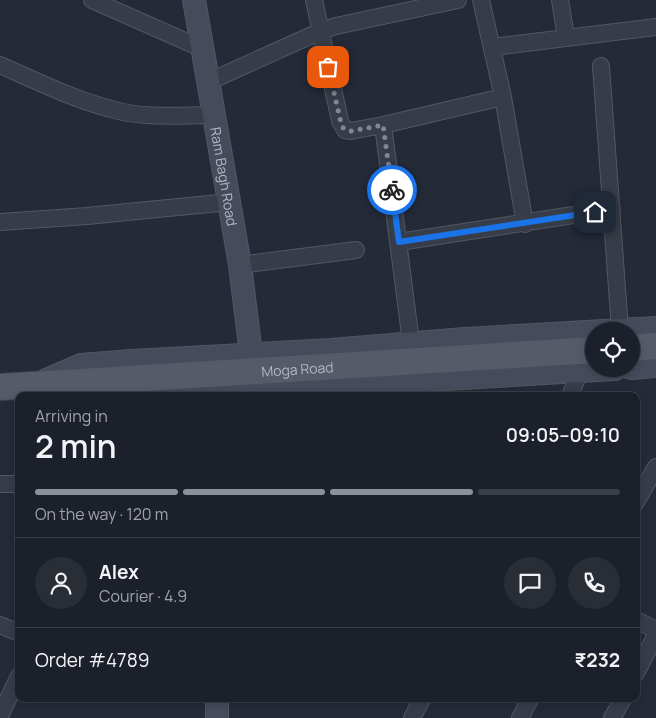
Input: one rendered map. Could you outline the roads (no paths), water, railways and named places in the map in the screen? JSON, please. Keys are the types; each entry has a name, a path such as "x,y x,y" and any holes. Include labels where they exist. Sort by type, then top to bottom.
{"main road":[{"path":"640,342 656,346"},
{"name":"Moga Road","path":"1,386 58,387 585,360"}],"street":[{"path":"92,0 203,49"},
{"name":"Ram Bagh Road","path":"194,0 240,265 251,354"},
{"path":"314,0 342,127 346,130 351,131 383,125 503,97"},
{"path":"208,82 336,26 458,0"},
{"path":"481,0 503,97 525,224"},
{"path":"560,0 566,37"},
{"path":"493,47 656,27"},
{"path":"0,65 78,98 112,110 143,115 215,115"},
{"path":"601,66 612,209 624,322"},
{"path":"383,125 411,342"},
{"path":"0,222 96,216 229,202"},
{"path":"399,242 525,224 612,209"},
{"path":"240,265 356,250"},
{"path":"640,334 656,328"},
{"path":"58,387 81,365 132,360 331,350 411,342 585,340"},
{"path":"232,392 427,388 585,360"},
{"path":"572,392 585,364"},
{"path":"640,367 656,366"},
{"path":"640,495 656,467"},
{"path":"0,484 15,484"},
{"path":"640,622 656,630"},
{"path":"0,625 15,631"},
{"path":"640,665 656,635"},
{"path":"0,716 15,684"},
{"path":"217,702 217,718"},
{"path":"412,718 420,702"},
{"path":"520,718 528,702"},
{"path":"612,718 621,702"}]}
